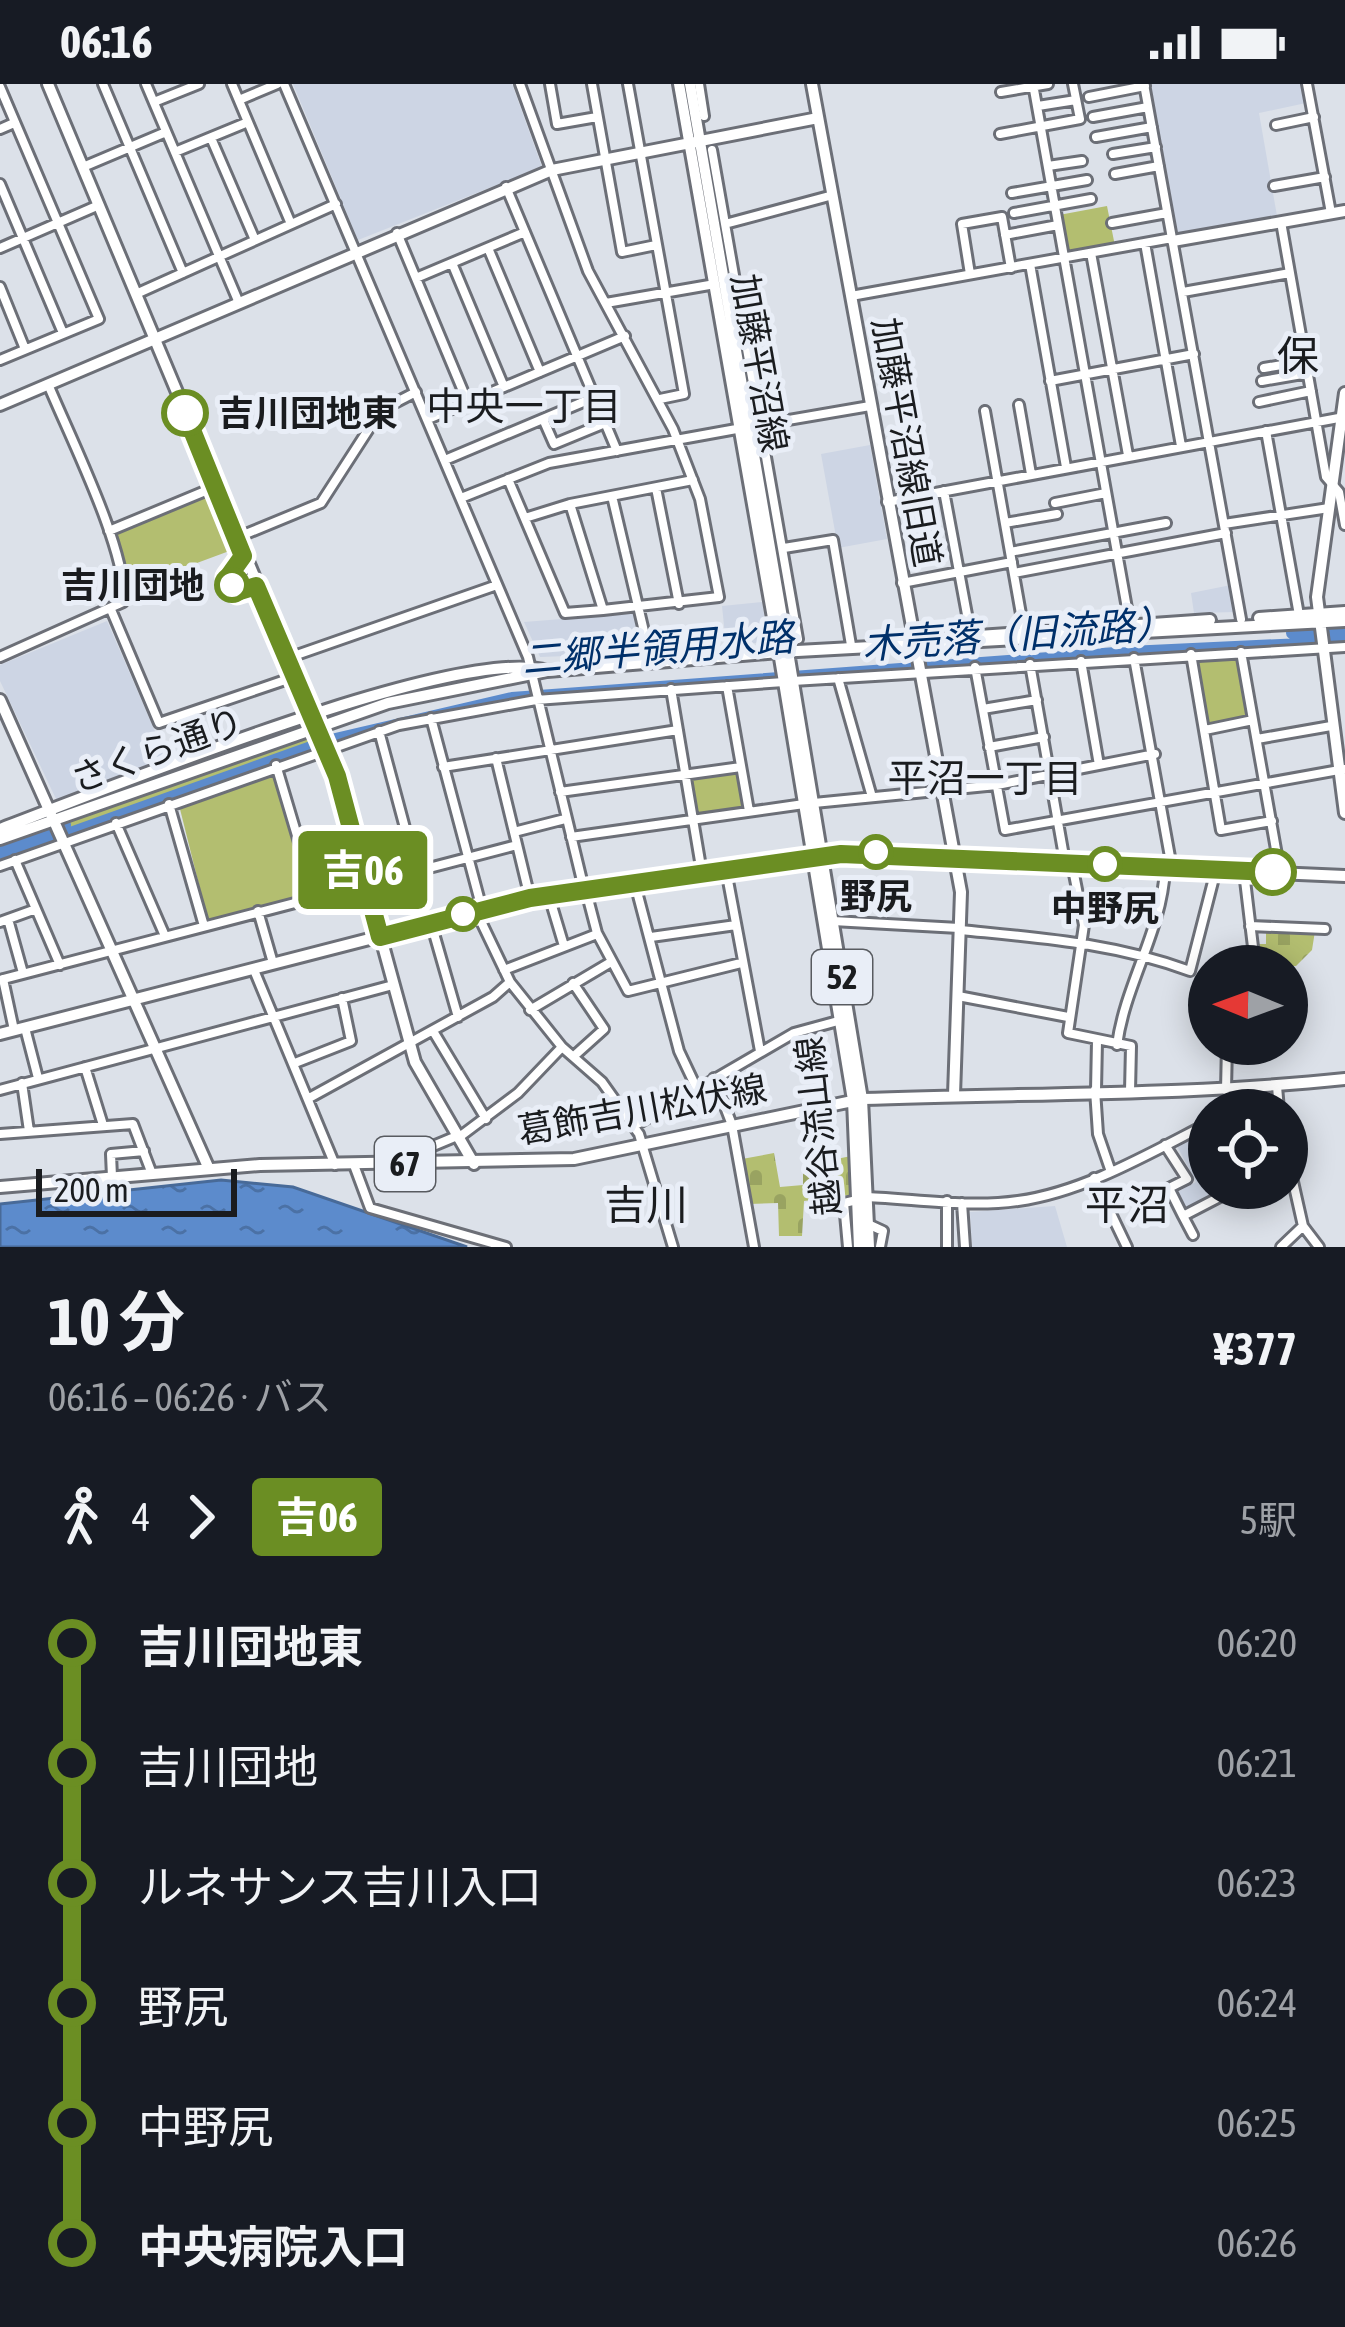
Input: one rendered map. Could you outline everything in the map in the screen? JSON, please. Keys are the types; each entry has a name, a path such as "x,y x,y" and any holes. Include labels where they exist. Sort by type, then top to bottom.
{"street":[{"path":"48,84 325,747 410,1044 474,1164"},
{"path":"103,84 183,273"},
{"path":"146,84 239,304"},
{"path":"232,84 291,224"},
{"path":"239,100 280,84 356,250 531,675 597,934 611,962 628,991 741,963"},
{"path":"508,479 565,614 719,597 693,480 660,399 588,271 520,84"},
{"path":"550,84 557,124 598,117"},
{"path":"592,84 622,252 656,245"},
{"path":"628,84 684,394 660,399"},
{"name":"加藤平沼線","path":"679,84 725,282 786,656"},
{"name":"加藤平沼線","path":"690,84 694,140 712,178 725,282"},
{"path":"699,84 704,116"},
{"name":"加藤平沼線旧道","path":"812,84 917,672 955,856 961,929 954,995 953,1095"},
{"path":"1001,92 1048,84"},
{"path":"1000,134 1080,119 1073,84"},
{"path":"1307,84 1331,213"},
{"path":"154,102 193,85"},
{"path":"1034,85 1130,625"},
{"path":"1089,97 1144,85 1240,619"},
{"path":"0,87 99,319 0,360"},
{"path":"1037,106 1076,100"},
{"path":"1093,117 1148,106"},
{"path":"1276,124 1313,117"},
{"path":"0,404 552,170 604,156 818,118"},
{"path":"176,152 248,122"},
{"path":"0,129 14,123"},
{"path":"1096,137 1152,127"},
{"path":"83,167 166,132"},
{"path":"211,138 255,240"},
{"path":"1113,154 1156,147"},
{"path":"712,150 712,178 724,224 725,282 751,426"},
{"path":"1048,166 1082,161"},
{"path":"1115,174 1159,166"},
{"path":"1274,186 1324,177"},
{"path":"1012,193 1087,180"},
{"path":"0,184 63,333"},
{"path":"506,187 616,451"},
{"path":"724,224 833,195"},
{"path":"1013,213 1091,199"},
{"path":"136,294 336,204"},
{"path":"0,248 99,206"},
{"path":"851,296 1345,211"},
{"path":"1112,224 1167,213"},
{"path":"970,275 962,224 1002,217 1011,268"},
{"path":"1280,222 1316,422 1345,525"},
{"path":"1005,235 1058,225"},
{"path":"416,278 525,232"},
{"path":"397,233 468,403"},
{"path":"1145,243 1181,446"},
{"path":"488,248 540,372"},
{"path":"1090,253 1128,455"},
{"path":"452,263 504,387"},
{"path":"1030,264 1066,467"},
{"path":"1183,292 1290,273"},
{"path":"606,303 725,282"},
{"path":"0,287 25,349"},
{"path":"428,419 626,336"},
{"path":"1050,381 1194,354"},
{"path":"1264,368 1306,361"},
{"path":"1262,381 1308,373"},
{"path":"0,657 112,612 123,602 125,588 109,531 48,384"},
{"path":"1259,402 1311,391"},
{"path":"236,538 321,503 381,410 416,392"},
{"path":"1345,393 1339,491 1329,508 1318,622 1345,813"},
{"path":"445,460 595,397"},
{"path":"1019,405 1031,474"},
{"path":"461,498 549,463 870,406"},
{"path":"985,411 1024,631"},
{"path":"887,502 1343,417"},
{"path":"543,419 554,444 605,423"},
{"name":"加藤平沼線","path":"751,426 773,517 786,656"},
{"path":"1266,431 1300,615"},
{"path":"525,518 570,504 693,480"},
{"path":"109,531 215,487"},
{"path":"656,488 679,604"},
{"path":"944,490 971,636"},
{"path":"1055,503 1106,493"},
{"path":"612,496 651,661"},
{"path":"570,504 603,610"},
{"path":"1012,562 1118,552 1282,514 1329,508"},
{"path":"1005,523 1057,514"},
{"path":"773,517 784,548 798,639"},
{"path":"902,583 1012,562 1166,523"},
{"path":"784,548 832,540 851,644"},
{"path":"286,658 497,584"},
{"path":"112,612 159,723 294,677"},
{"path":"786,656 851,644 913,647 1024,631 1300,615 1318,622"},
{"path":"786,656 1318,622 1345,616"},
{"path":"0,866 379,730 536,699 1345,647"},
{"path":"1241,652 1280,872"},
{"path":"1191,654 1221,830 1271,821"},
{"name":"さくら通り","path":"0,839 443,680 651,661 786,656"},
{"name":"越谷流山線","path":"786,656 838,1021 857,1100"},
{"path":"1117,1045 1169,867 1163,802 1134,658"},
{"path":"1081,661 1099,765"},
{"path":"1030,664 1082,942 1068,1033 1132,1046 1130,1091"},
{"path":"975,668 1005,830 1341,769"},
{"path":"838,678 872,796"},
{"path":"727,686 749,812"},
{"path":"671,688 702,873"},
{"path":"0,700 59,842 208,1169"},
{"path":"982,709 1037,700"},
{"path":"431,718 479,910 509,982 562,1047 602,1082 634,1126 644,1144 673,1247"},
{"path":"1205,730 1253,720"},
{"path":"1257,740 1331,726"},
{"path":"379,730 416,869"},
{"path":"443,767 678,730"},
{"path":"989,747 1044,737"},
{"path":"571,837 997,784 1154,754"},
{"path":"496,758 530,898"},
{"path":"276,765 315,896"},
{"path":"560,792 741,767"},
{"path":"170,804 204,926"},
{"name":"さくら通り","path":"0,829 49,818"},
{"path":"514,832 566,819"},
{"path":"116,823 165,936"},
{"path":"38,1078 2,980 517,845"},
{"path":"0,1034 530,898 818,856 955,856 1345,876"},
{"name":"越谷流山線","path":"818,856 833,921 857,1100 863,1198 859,1247"},
{"path":"15,860 60,964"},
{"path":"726,870 760,1051"},
{"path":"833,921 1082,942 1144,954 1190,971 1216,870"},
{"path":"1244,871 1250,945"},
{"path":"634,883 679,1051 696,1088"},
{"path":"549,895 564,946"},
{"path":"23,974 4,920 36,910"},
{"path":"258,911 274,964"},
{"path":"431,922 458,1017"},
{"path":"651,938 736,925"},
{"path":"1250,926 1325,929"},
{"path":"504,970 597,934"},
{"path":"530,1010 611,962"},
{"path":"254,970 311,1097 335,1165"},
{"path":"311,1097 458,1017 509,982"},
{"path":"573,983 604,1029 574,1056"},
{"path":"0,1090 393,985"},
{"path":"954,995 1068,1016"},
{"path":"295,1063 351,1041 342,998"},
{"path":"634,1126 794,1033 838,1021"},
{"path":"433,1031 486,1119"},
{"path":"1097,1041 1098,1135 1110,1169"},
{"path":"410,1164 409,1156 458,1137 486,1119 562,1047"},
{"path":"85,1066 103,1125"},
{"path":"714,1078 732,1126 754,1247"},
{"name":"葛飾吉川松伏線","path":"1246,1089 1345,1079"},
{"path":"22,1083 29,1131"},
{"name":"葛飾吉川松伏線","path":"0,1186 208,1169 574,1159 857,1100 1188,1091"},
{"path":"0,1134 133,1124 152,1174"},
{"path":"848,1247 844,1203 863,1198 1015,1202 1094,1178 1188,1134"},
{"path":"1165,1145 1187,1179 1169,1188 1193,1235"},
{"path":"112,1177 111,1154 144,1151"},
{"path":"354,1165 370,1208 506,1247"},
{"path":"1094,1178 1127,1247"},
{"name":"越谷流山線","path":"863,1198 870,1225 869,1247"},
{"path":"947,1201 947,1247"},
{"path":"962,1203 965,1247"},
{"path":"1184,1216 1197,1209"},
{"path":"1299,1209 1303,1226 1319,1247"},
{"path":"870,1225 884,1231 880,1247"},
{"path":"1281,1247 1303,1226"}],"shaded area":[{"path":"293,84 512,84 542,167 358,240"},
{"path":"1149,84 1303,84 1306,103 1259,113 1277,216 1177,234"},
{"path":"870,445 887,539 838,548 821,454"},
{"path":"1231,585 1237,612 1194,613 1191,593"},
{"path":"762,602 767,632 756,643 726,645 722,606"},
{"path":"637,613 646,653 540,657 524,622"},
{"path":"107,621 168,761 57,801 0,681 0,665"},
{"path":"1188,1140 1188,1167 1177,1146"},
{"path":"1188,1186 1191,1209 1185,1212 1176,1193"},
{"path":"1055,1206 1067,1247 972,1247 970,1212"}],"green space":[{"path":"1107,206 1115,246 1067,254 1059,215"},
{"path":"209,492 232,550 178,570 167,589 126,606 132,589 115,531"},
{"path":"1235,655 1248,719 1209,725 1196,659"},
{"path":"311,732 319,748 66,838 61,823"},
{"path":"737,771 745,807 698,815 690,779"},
{"path":"268,773 275,776 309,895 208,921 179,805"},
{"path":"1266,927 1315,931 1308,954 1308,945 1258,944 1266,944"},
{"path":"774,1153 780,1187 803,1185 803,1166 851,1156 851,1195 804,1201 802,1236 779,1236 778,1203 749,1204 742,1159"}],"water":[{"path":"221,1180 293,1187 467,1247 0,1247 0,1204"}],"waterway":[{"name":"二郷半領用水路","path":"1292,633 1345,630"},
{"name":"木売落（旧流路）","path":"0,858 331,740 512,698 1129,652 1345,642"},
{"name":"二郷半領用水路","path":"0,849 65,825"}],"bus line":[{"name":"吉06","path":"185,413 243,556 228,577 239,593 256,586 326,748 380,937 530,898 841,854 882,852 1273,872"}],"place":[{"name":"吉川団地東","path":"185,413"},
{"name":"吉川団地","path":"232,585"},
{"name":"野尻","path":"876,852"},
{"name":"中野尻","path":"1105,864"}],"district":[{"name":"保","path":"1298,356"},
{"name":"中央一丁目","path":"524,406"},
{"name":"平沼一丁目","path":"985,778"},
{"name":"吉川","path":"646,1205"},
{"name":"平沼","path":"1127,1205"}]}
